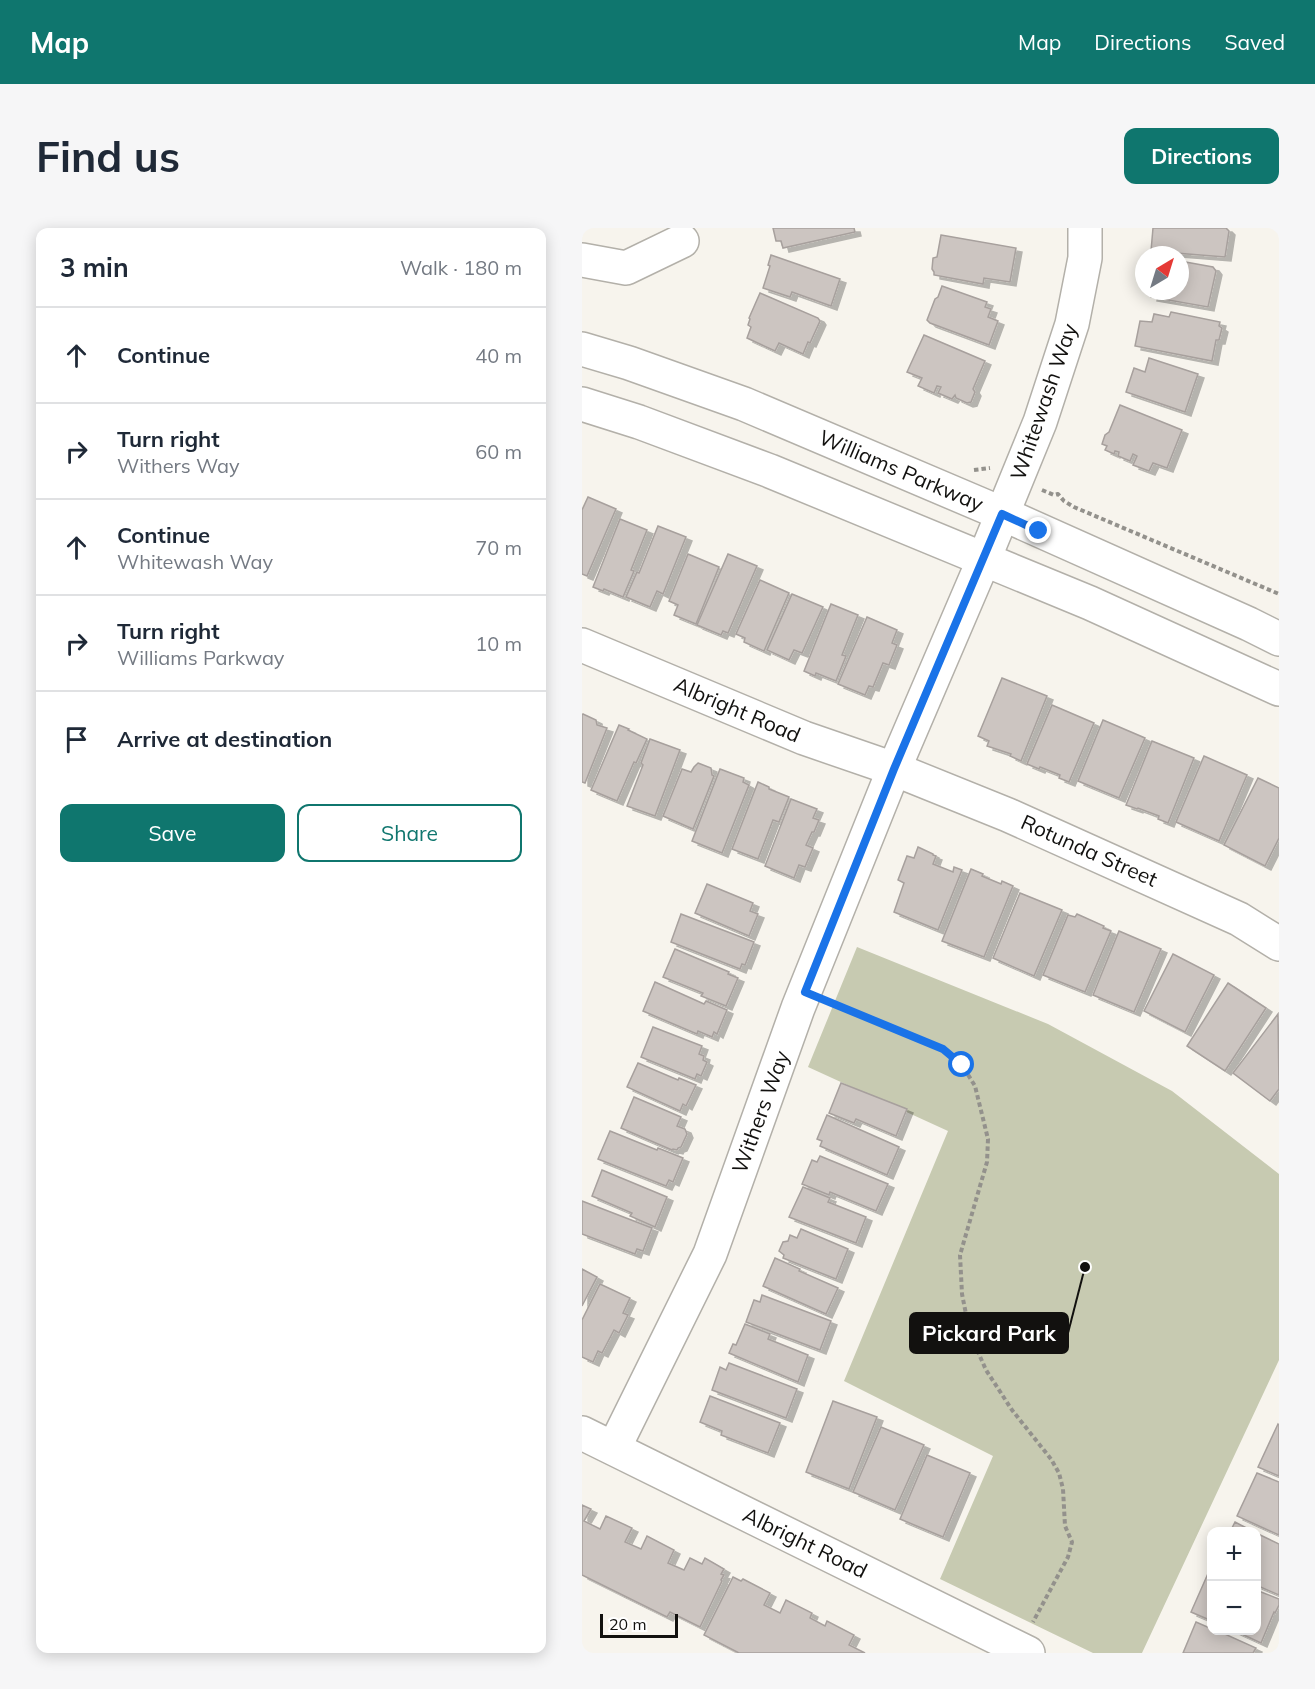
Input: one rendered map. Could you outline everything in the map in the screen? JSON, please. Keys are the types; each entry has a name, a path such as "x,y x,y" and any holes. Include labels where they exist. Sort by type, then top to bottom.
{"street":[{"name":"Whitewash Way","path":"894,769 984,560 1040,422 1072,324 1085,258 1085,228"},
{"path":"582,260 626,268 682,241"},
{"name":"Williams Parkway","path":"582,349 629,363 744,404 1002,514 1279,639"},
{"path":"582,404 639,422 770,471 1090,603 1279,689"},
{"name":"Albright Road","path":"582,645 804,738 894,769"},
{"name":"Rotunda Street","path":"894,769 1008,815 1239,919 1279,944"},
{"name":"Withers Way","path":"614,1448 710,1254 805,992 894,769"},
{"name":"Albright Road","path":"582,1433 1024,1651"}],"path":[{"path":"1054,495 1058,494 1074,507 1279,594"},
{"path":"805,992 943,1049 962,1065 975,1086 988,1139 987,1162 960,1255 962,1294 970,1334 986,1370 1012,1410 1051,1459 1059,1473 1063,1489 1065,1526 1072,1542 1068,1557 1024,1651"}],"green space":[{"path":"857,947 1048,1024 1172,1091 1279,1174 1279,1360 1142,1653 1093,1653 940,1579 993,1456 844,1381 948,1131 808,1067"}],"building":[{"path":"773,228 854,228 855,232 783,248 781,241 776,241"},
{"path":"1153,228 1226,228 1229,231 1225,257 1189,254 1189,246 1151,246"},
{"path":"941,235 1016,248 1010,282 984,278 983,284 934,275 933,258 937,257"},
{"path":"771,255 840,279 831,306 792,292 790,297 763,288"},
{"path":"1189,263 1213,267 1216,271 1208,307 1168,300 1189,300"},
{"path":"942,286 987,302 985,307 991,309 988,317 998,321 989,345 927,320"},
{"path":"760,293 818,318 820,321 803,354 779,343 775,351 747,338 751,327 748,325 749,318"},
{"path":"1171,312 1220,322 1219,326 1222,328 1219,340 1216,340 1212,361 1135,346 1140,321 1152,322 1154,314 1169,317"},
{"path":"924,335 985,361 973,389 975,392 971,402 967,403 956,398 955,395 952,399 938,393 941,387 937,386 934,393 918,386 922,378 907,372"},
{"path":"1149,358 1198,374 1185,412 1126,392 1134,368 1145,372"},
{"path":"1120,405 1182,430 1167,468 1153,463 1149,471 1133,465 1137,456 1133,454 1130,461 1118,456 1119,452 1115,451 1114,454 1105,450 1107,446 1102,444 1105,435 1109,432"},
{"path":"588,497 616,509 587,576 582,574 582,510"},
{"path":"620,519 647,530 623,597 593,587"},
{"path":"658,526 686,537 663,594 657,591 650,607 626,597 637,572 639,573"},
{"path":"688,554 719,567 696,624 674,615 678,605 669,601"},
{"path":"728,554 757,566 728,633 723,631 721,635 697,625"},
{"path":"760,580 789,593 764,651 744,642 745,638 736,634"},
{"path":"792,594 823,607 802,653 794,650 789,660 767,650"},
{"path":"831,604 858,615 842,655 846,656 836,681 804,671"},
{"path":"867,617 897,630 892,643 897,645 889,665 883,663 873,687 869,686 865,695 838,684"},
{"path":"1002,678 1047,696 1021,761 1010,756 1011,754 987,746 989,741 978,736"},
{"path":"1052,705 1094,723 1069,782 1059,778 1060,775 1027,764"},
{"path":"583,714 596,720 597,725 607,728 585,783 582,782"},
{"path":"1103,720 1145,738 1119,798 1078,781"},
{"path":"619,725 647,739 617,801 591,790"},
{"path":"650,739 680,750 655,816 627,806 643,765 641,763"},
{"path":"1152,741 1194,758 1168,823 1158,819 1159,816 1126,805"},
{"path":"1204,756 1247,775 1219,841 1176,822"},
{"path":"698,763 711,768 714,776 693,829 663,816 682,769 691,772"},
{"path":"720,769 744,778 743,782 749,785 722,853 692,841"},
{"path":"1258,778 1279,788 1279,838 1265,866 1224,845"},
{"path":"758,782 789,797 779,822 773,820 758,859 732,849"},
{"path":"791,799 817,809 813,818 819,820 806,845 813,848 805,867 799,865 794,878 765,866"},
{"path":"918,847 936,856 933,864 953,872 954,867 962,870 938,930 894,912 904,883 898,880 907,856 914,858"},
{"path":"971,869 1001,884 1002,881 1013,886 984,957 942,941"},
{"path":"707,884 753,903 750,911 758,914 749,936 695,913"},
{"path":"1020,893 1062,910 1034,976 993,958"},
{"path":"681,914 754,942 745,965 742,964 740,969 671,942"},
{"path":"1077,914 1111,931 1085,992 1043,975 1068,915 1075,917"},
{"path":"1119,931 1161,949 1134,1012 1093,995"},
{"path":"675,949 738,978 726,1006 701,996 703,993 663,977"},
{"path":"1173,954 1214,975 1185,1032 1144,1011"},
{"path":"655,982 704,1004 706,1001 727,1010 717,1034 714,1032 712,1037 698,1031 697,1034 643,1011"},
{"path":"1228,983 1266,1008 1225,1071 1187,1046"},
{"path":"1278,1014 1279,1089 1270,1101 1233,1073"},
{"path":"653,1027 702,1046 699,1054 704,1056 703,1060 707,1062 701,1076 697,1074 695,1079 641,1057"},
{"path":"638,1063 696,1085 686,1106 683,1104 680,1111 627,1087"},
{"path":"841,1083 907,1109 896,1136 856,1119 854,1123 829,1113"},
{"path":"634,1097 681,1117 677,1126 685,1129 687,1134 681,1147 672,1150 621,1128"},
{"path":"827,1115 899,1147 887,1175 820,1146 822,1141 817,1139"},
{"path":"610,1131 683,1158 673,1182 669,1180 666,1186 598,1159"},
{"path":"820,1156 888,1184 876,1211 830,1192 829,1195 802,1184 812,1160 817,1162"},
{"path":"602,1170 667,1197 655,1227 630,1216 632,1213 592,1196"},
{"path":"803,1187 830,1198 828,1202 866,1217 856,1243 789,1217"},
{"path":"582,1201 652,1228 643,1251 637,1249 635,1254 582,1234"},
{"path":"801,1229 848,1249 836,1279 783,1258 784,1255 779,1251 783,1242 788,1241 790,1235 797,1238"},
{"path":"775,1258 838,1288 826,1314 763,1286"},
{"path":"582,1269 597,1277 582,1306"},
{"path":"600,1284 630,1298 623,1313 628,1315 619,1333 614,1330 602,1353 598,1351 593,1362 582,1357 582,1320"},
{"path":"762,1295 831,1321 820,1350 746,1322 754,1300 760,1302"},
{"path":"745,1324 770,1334 768,1339 808,1355 798,1382 729,1353 733,1344 736,1345"},
{"path":"729,1363 797,1389 786,1418 712,1390 720,1367 726,1370"},
{"path":"710,1396 780,1423 768,1453 721,1435 722,1431 700,1422"},
{"path":"833,1401 877,1417 849,1489 806,1472"},
{"path":"1279,1425 1279,1476 1258,1467"},
{"path":"881,1427 924,1445 895,1510 853,1492"},
{"path":"927,1455 970,1473 943,1537 900,1519"},
{"path":"1257,1473 1279,1482 1279,1535 1237,1516"},
{"path":"582,1505 591,1509 584,1521 600,1529 606,1516 632,1528 625,1542 641,1549 647,1536 674,1550 668,1563 684,1570 690,1558 702,1564 705,1558 724,1569 721,1574 724,1575 722,1581 700,1627 670,1612 667,1617 582,1575"},
{"path":"1235,1522 1244,1527 1232,1527"},
{"path":"1261,1535 1279,1544 1279,1595 1261,1587"},
{"path":"1207,1576 1207,1619 1191,1612"},
{"path":"733,1577 741,1581 743,1579 770,1593 764,1605 780,1613 786,1600 812,1613 810,1618 825,1626 827,1621 854,1635 849,1645 865,1653 739,1653 704,1635"},
{"path":"1261,1592 1279,1599 1279,1605 1261,1643 1244,1635 1261,1635"},
{"path":"1196,1622 1207,1627 1207,1635 1227,1635 1256,1648 1253,1653 1183,1653"}],"place":[{"name":"Pickard Park","path":"1085,1267"}],"route":[{"path":"962,1065 943,1049 805,992 894,769 1002,514 1039,531"}]}
